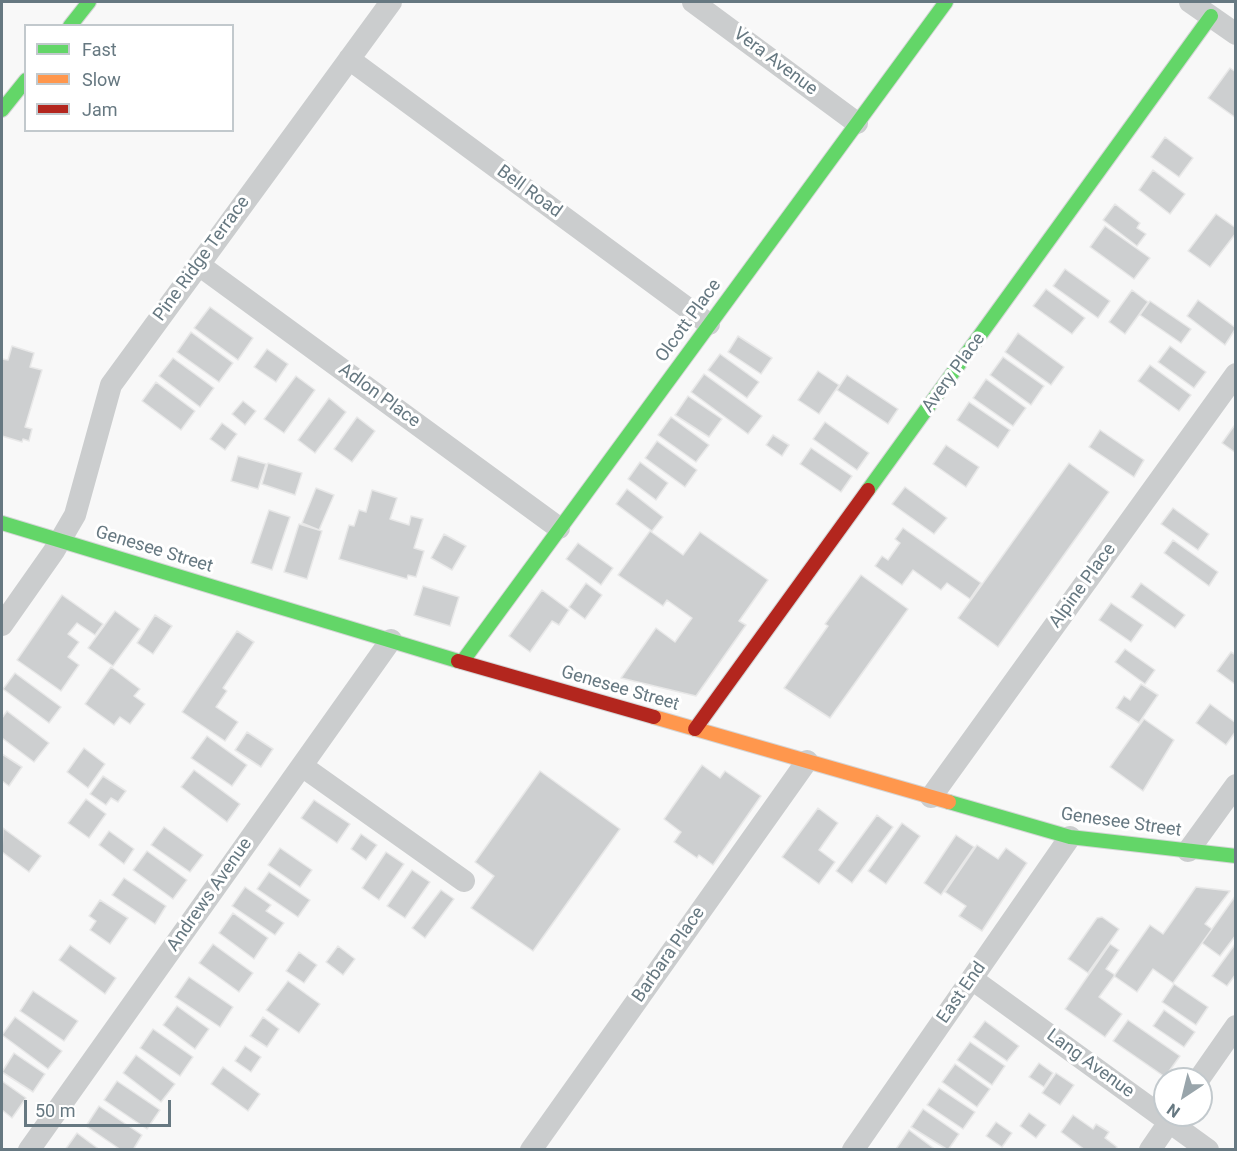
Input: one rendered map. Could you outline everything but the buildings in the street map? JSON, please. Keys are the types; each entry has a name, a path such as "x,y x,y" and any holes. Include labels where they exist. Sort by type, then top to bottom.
{"street":[{"path":"72,24 89,2"},
{"name":"Pine Ridge Terrace","path":"2,625 61,540 75,514 111,385 391,2"},
{"name":"Vera Avenue","path":"693,2 857,123"},
{"name":"Olcott Place","path":"462,662 946,2"},
{"path":"1190,2 1227,23"},
{"name":"Avery Place","path":"695,729 1227,23"},
{"name":"Bell Road","path":"349,59 709,324"},
{"path":"2,110 24,82"},
{"name":"Adlon Place","path":"199,265 559,528"},
{"name":"Alpine Place","path":"931,797 1236,374"},
{"name":"Genesee Street","path":"2,524 462,662 1070,837 1236,856"},
{"name":"Andrews Avenue","path":"29,1149 391,640"},
{"name":"Barbara Place","path":"531,1149 807,761"},
{"path":"302,766 464,880"},
{"path":"1188,851 1236,785"},
{"name":"East End","path":"853,1149 1070,837"},
{"name":"Lang Avenue","path":"972,979 1153,1105"},
{"path":"1207,1067 1236,1026"},
{"path":"1150,1149 1165,1127"},
{"name":"Lang Avenue","path":"1182,1127 1208,1149"}],"traffic: fast":[{"path":"72,24 89,2"},
{"path":"462,662 946,2"},
{"path":"868,490 1211,16"},
{"path":"2,110 24,82"},
{"path":"2,523 458,661"},
{"path":"949,802 1070,837 1236,856"}],"traffic: slow":[{"path":"654,717 949,802"}],"traffic: jam":[{"path":"695,729 868,490"},
{"path":"458,661 654,717"}]}
